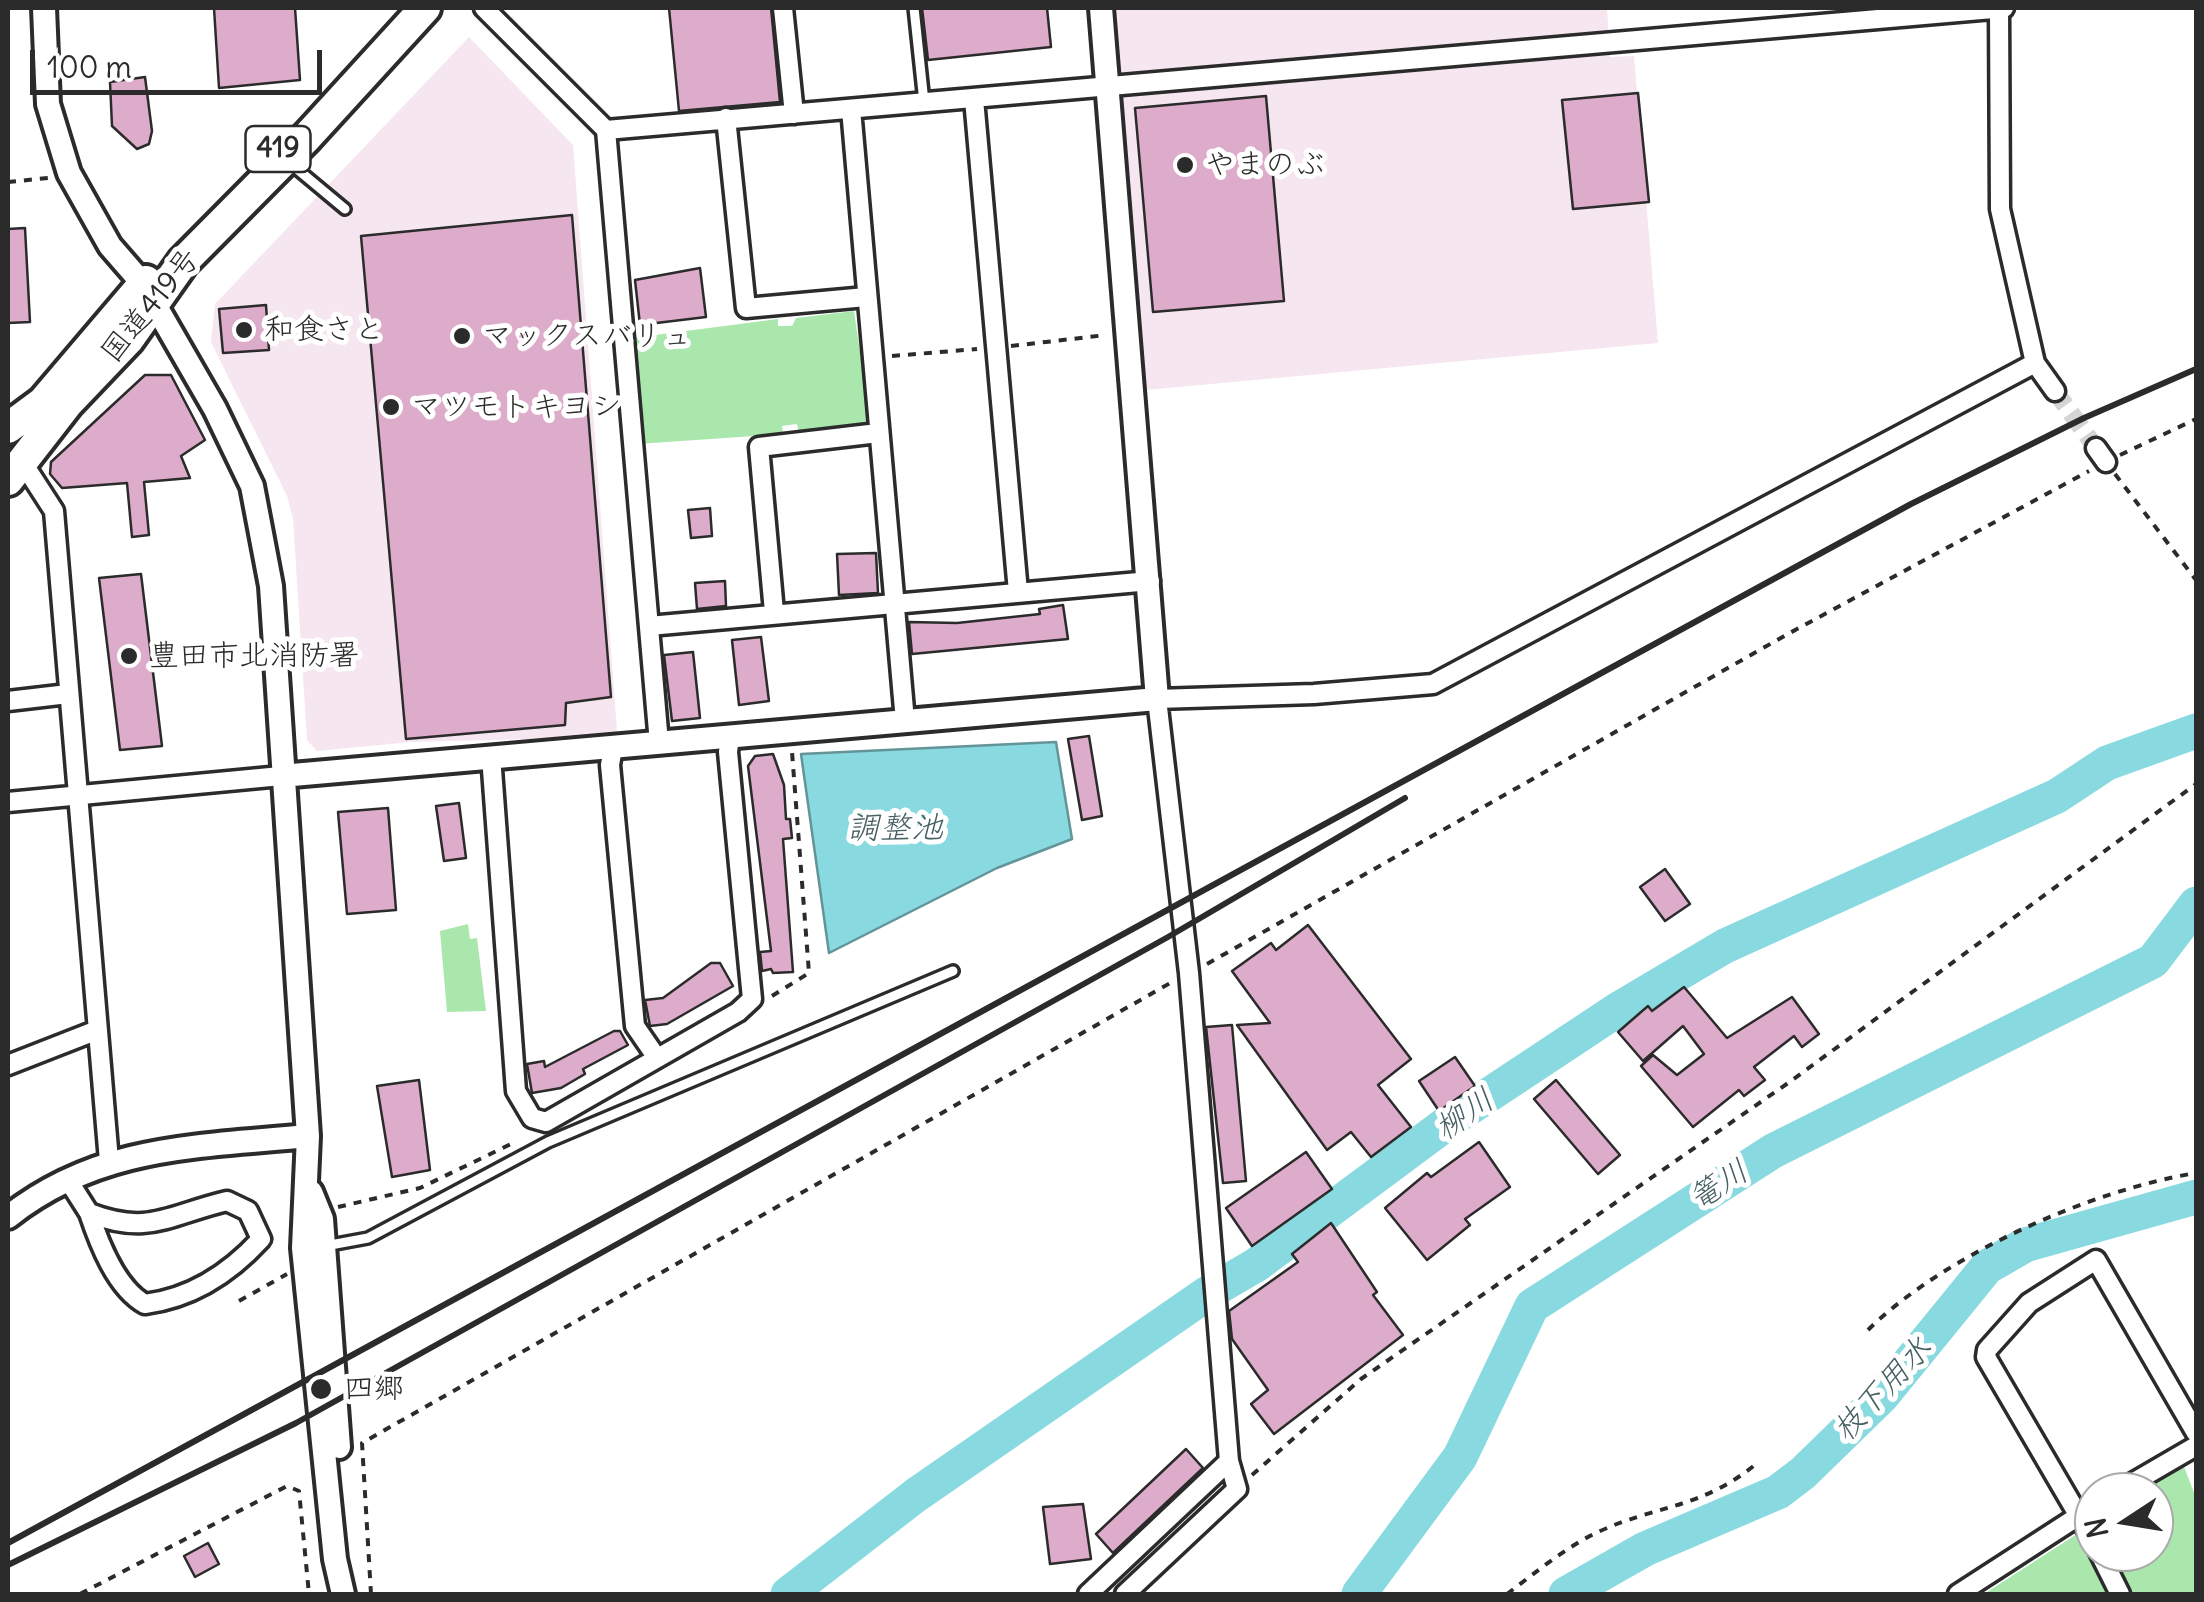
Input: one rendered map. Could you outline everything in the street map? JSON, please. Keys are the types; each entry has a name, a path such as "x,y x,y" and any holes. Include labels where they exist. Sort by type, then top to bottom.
{"highway":[{"name":"国道419号","path":"8,428 43,402 148,293 406,8"},
{"name":"国道419号","path":"15,472 148,293 286,158 426,8"}],"street":[{"path":"44,8 48,104 69,173 110,246 148,293 216,409 252,486 271,586 280,776 308,1136 303,1248 335,1559 343,1590"},
{"path":"484,8 606,130 659,742"},
{"path":"784,8 794,114"},
{"path":"1101,8 1157,699 1188,973 1229,1461 1238,1489 1125,1594"},
{"path":"606,130 1107,83 2001,8 2000,208 2035,364 2055,391"},
{"path":"974,98 1018,592"},
{"path":"852,109 905,721"},
{"path":"726,118 746,308 866,297"},
{"path":"8,802 1157,699 1314,694 1433,684 2035,364"},
{"path":"774,612 759,448 878,433"},
{"path":"15,472 54,511 109,1161"},
{"path":"650,626 1150,581"},
{"path":"8,700 68,694"},
{"path":"491,756 516,1091 532,1118 546,1122 738,1012 752,998 728,752 730,736"},
{"path":"613,747 610,765 635,1026 657,1058"},
{"path":"8,1065 95,1031"},
{"path":"8,1217 68,1180 109,1161 171,1148 308,1136"},
{"path":"68,1180 89,1213 98,1240 119,1276 145,1304 174,1301 189,1293 233,1268 261,1239 248,1211 228,1201 142,1226 122,1226 89,1213"},
{"path":"308,1185 322,1220 348,1560 343,1590"},
{"path":"2074,1490 1986,1357 1987,1350 2029,1303 2096,1260 2196,1433"},
{"path":"2151,1472 2196,1446"},
{"path":"1088,1594 1229,1461"},
{"path":"1958,1594 2074,1518"}],"lane":[{"path":"914,8 924,102"},
{"path":"286,158 346,209"},
{"path":"322,1246 368,1238 548,1142 953,971"}],"path":[{"path":"8,182 69,173"},
{"path":"371,1594 362,1443 2107,455 2196,419"},
{"path":"2107,455 2196,580"},
{"path":"752,998 758,1004 809,972 792,747"},
{"path":"1238,1489 1361,1379 1791,1080 2196,784"},
{"path":"329,1210 420,1188 522,1138 532,1118"},
{"path":"1868,1330 1911,1294 2047,1219 2148,1181 2196,1173"},
{"path":"239,1301 300,1267"},
{"path":"1507,1594 1598,1532 1674,1510 1732,1484 1756,1464"},
{"path":"80,1594 286,1486 298,1491 309,1594"}],"shaded area":[{"path":"1115,8 1607,8 1610,57 1634,56 1658,343 1124,392 1113,114"},
{"path":"469,37 573,145 617,731 613,737 411,742 317,751 307,740 293,518 287,496 211,342 215,304"}],"green space":[{"path":"854,311 870,419 862,428 799,433 797,424 782,426 783,434 638,444 632,338 778,319 778,326 792,326 796,318"},
{"path":"468,924 470,939 477,938 486,1011 447,1012 440,931"},
{"path":"2183,1464 2196,1498 2196,1594 1984,1594 2074,1536 2074,1572 2174,1572 2171,1472"}],"water":[{"name":"調整池","path":"1056,742 1072,839 997,868 829,953 801,754"}],"building":[{"path":"214,8 295,8 300,80 219,88"},
{"path":"669,8 771,8 780,102 679,111"},
{"path":"922,8 1047,8 1051,47 928,60"},
{"path":"145,77 152,131 149,144 137,149 112,126 110,82"},
{"path":"1638,93 1649,202 1573,209 1562,100"},
{"path":"1266,96 1284,301 1153,312 1135,108"},
{"path":"572,215 611,697 566,703 565,725 406,739 361,236"},
{"path":"25,228 30,322 8,323 8,229"},
{"path":"700,268 706,317 640,325 635,280"},
{"name":"和食さと","path":"266,305 269,350 223,353 219,309"},
{"path":"145,375 171,375 205,440 181,456 190,478 144,482 149,535 132,537 127,483 62,488 50,474 51,462"},
{"path":"710,508 712,536 691,538 688,510"},
{"path":"876,553 878,593 839,595 837,554"},
{"path":"141,574 162,746 120,750 99,578"},
{"path":"725,581 726,606 697,609 695,583"},
{"path":"1063,605 1068,639 912,654 909,622 957,623 1040,614 1039,609"},
{"path":"761,637 769,701 739,705 732,640"},
{"path":"693,652 700,718 672,721 664,655"},
{"path":"1089,736 1102,816 1082,820 1068,739"},
{"path":"773,754 784,785 786,819 790,819 792,838 783,839 793,972 773,973 771,969 762,971 760,952 771,951 748,766 755,756"},
{"path":"459,803 466,858 444,861 436,806"},
{"path":"388,808 396,910 347,914 338,812"},
{"path":"1665,869 1690,904 1665,921 1640,887"},
{"path":"1308,925 1411,1059 1378,1085 1411,1127 1371,1157 1351,1132 1327,1150 1237,1025 1270,1023 1232,971 1271,943 1276,950"},
{"path":"711,963 720,963 733,986 667,1024 650,1026 645,1000 663,998"},
{"path":"1684,987 1727,1038 1792,997 1819,1034 1802,1047 1794,1036 1754,1067 1765,1080 1744,1096 1739,1090 1693,1127 1641,1066 1653,1055 1677,1075 1704,1054 1683,1026 1643,1061 1618,1032 1648,1006 1652,1011"},
{"path":"1232,1025 1246,1181 1223,1183 1206,1027"},
{"path":"620,1031 628,1045 583,1069 585,1074 561,1088 532,1093 527,1064 544,1061 545,1067"},
{"path":"1455,1057 1475,1086 1439,1111 1419,1081"},
{"path":"419,1080 430,1170 392,1177 377,1086"},
{"path":"1556,1080 1620,1155 1598,1174 1534,1099"},
{"path":"1479,1142 1510,1187 1465,1219 1470,1225 1427,1260 1385,1208 1427,1173 1431,1177"},
{"path":"1306,1152 1332,1189 1252,1246 1226,1208"},
{"path":"1331,1223 1377,1292 1373,1295 1403,1335 1274,1434 1251,1404 1268,1390 1232,1339 1229,1311 1298,1262 1292,1254"},
{"path":"1186,1449 1203,1468 1113,1553 1096,1534"},
{"path":"1083,1504 1091,1559 1050,1564 1043,1507"},
{"path":"208,1543 219,1564 195,1577 184,1556"}],"waterway":[{"name":"柳川","path":"788,1594 916,1495 1208,1293 1256,1265 1454,1118 1617,1010 1725,946 2057,796 2107,763 2196,731"},
{"name":"篭川","path":"1359,1594 1460,1457 1532,1306 1773,1151 2153,961 2196,904"},
{"name":"枝下用水","path":"1566,1594 1645,1549 1778,1492 1803,1473 1882,1396 1987,1267 2025,1245 2196,1197"}],"tunnel":[{"path":"2055,391 2096,448"}],"railway":[{"path":"8,1543 1911,504 2084,418 2196,369"},
{"path":"8,1565 296,1423 1168,937 1405,798"}],"place":[{"name":"やまのぶ","path":"1185,165"},
{"name":"和食さと","path":"244,330"},
{"name":"マックスバリュ","path":"462,336"},
{"name":"マツモトキヨシ","path":"391,407"},
{"name":"豊田市北消防署","path":"129,656"},
{"name":"四郷","path":"321,1389"}]}
